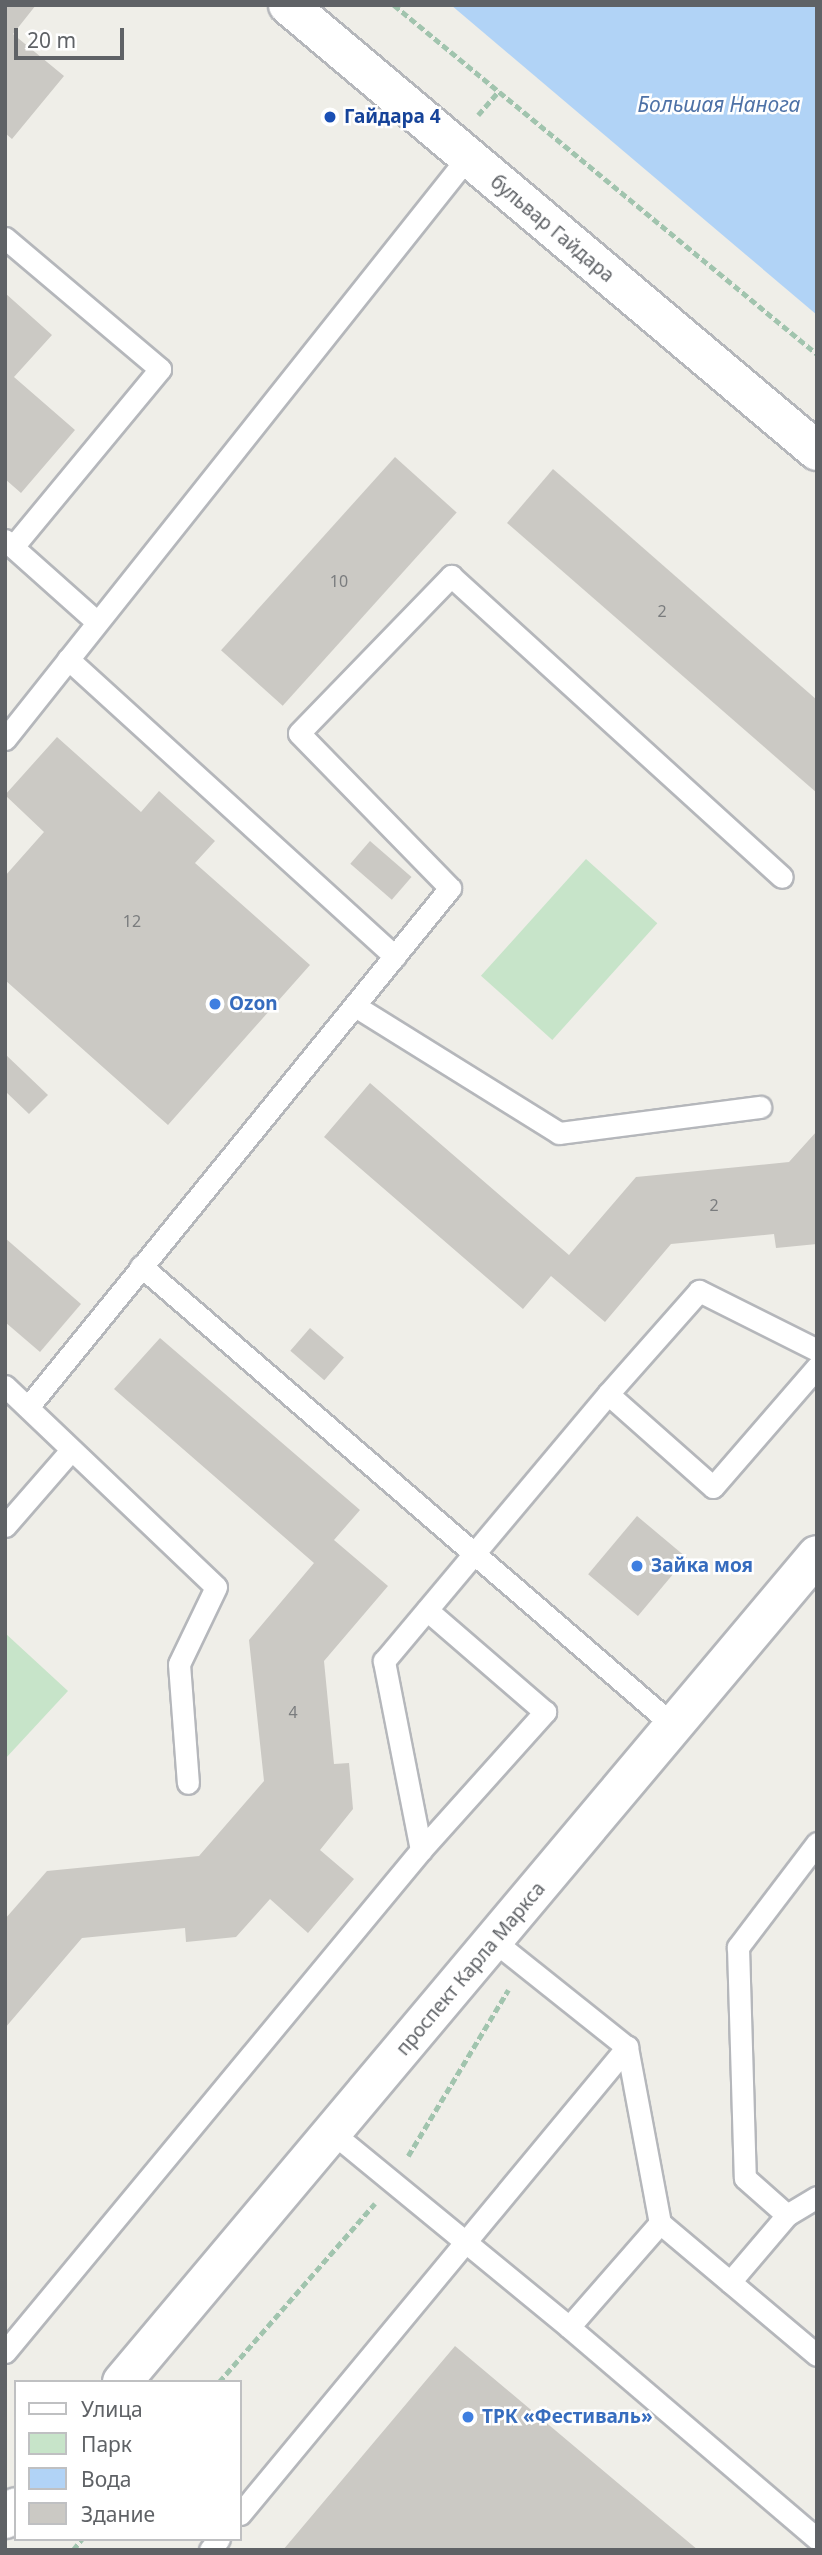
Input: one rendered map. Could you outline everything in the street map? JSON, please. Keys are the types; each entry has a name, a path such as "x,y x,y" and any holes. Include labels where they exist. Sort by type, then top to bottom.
{"street":[{"name":"бульвар Гайдара","path":"288,5 817,451"},
{"name":"проспект Карла Маркса","path":"124,2380 334,2134 817,1555"}],"lane":[{"path":"5,739 467,158"},
{"path":"5,238 160,369 9,543 97,622"},
{"path":"28,1407 450,888 299,733 451,576 782,877"},
{"path":"68,659 395,957"},
{"path":"355,1006 559,1133 761,1107"},
{"path":"141,1266 674,1726"},
{"path":"421,1850 384,1661 608,1394 699,1291 817,1350"},
{"path":"608,1394 713,1487 817,1367"},
{"path":"5,1386 216,1587 179,1664 188,1783"},
{"path":"5,1526 71,1450"},
{"path":"5,2352 421,1850 545,1712 427,1610"},
{"path":"787,2215 745,2178 738,1947 817,1843"},
{"path":"494,1941 627,2047 660,2223 817,2355"},
{"path":"242,2512 627,2047"},
{"path":"334,2134 569,2327 817,2539"},
{"path":"730,2282 787,2215 817,2197"},
{"path":"569,2327 660,2223"}],"path":[{"path":"394,5 817,354"}],"green space":[{"path":"586,859 657,923 552,1040 481,976"},
{"path":"5,1633 68,1691 5,1759"}],"water":[{"name":"Большая Нанога","path":"451,5 817,5 817,315"}],"building":[{"path":"5,5 36,5 13,34 64,76 12,139 5,133"},
{"path":"5,293 52,335 14,377 75,430 21,493 5,479"},
{"path":"395,457 457,513 283,706 221,650"},
{"path":"553,469 817,700 817,793 507,523"},
{"path":"57,737 141,812 159,791 215,841 195,863 310,965 168,1125 5,980 5,876 44,832 5,795"},
{"path":"370,841 412,877 392,900 350,864"},
{"path":"5,1054 48,1095 29,1114 5,1091"},
{"path":"370,1083 569,1255 636,1177 789,1162 817,1131 817,1244 776,1248 774,1234 671,1244 605,1322 551,1276 523,1309 324,1137"},
{"path":"5,1238 81,1304 40,1352 5,1322"},
{"path":"310,1328 344,1358 324,1380 290,1351"},
{"path":"160,1338 360,1510 334,1540 388,1586 324,1661 334,1764 349,1763 353,1809 320,1850 354,1879 308,1933 270,1899 236,1937 186,1942 185,1928 82,1938 5,2028 5,1919 47,1871 199,1856 264,1781 249,1640 314,1563 114,1389"},
{"name":"Зайка моя","path":"637,1516 687,1558 638,1616 588,1574"},
{"name":"ТРК «Фестиваль»","path":"455,2346 625,2489 698,2550 283,2550"}],"place":[{"name":"Гайдара 4","path":"330,117"},
{"name":"Ozon","path":"215,1004"},
{"name":"Зайка моя","path":"637,1566"},
{"name":"ТРК «Фестиваль»","path":"468,2417"}]}
